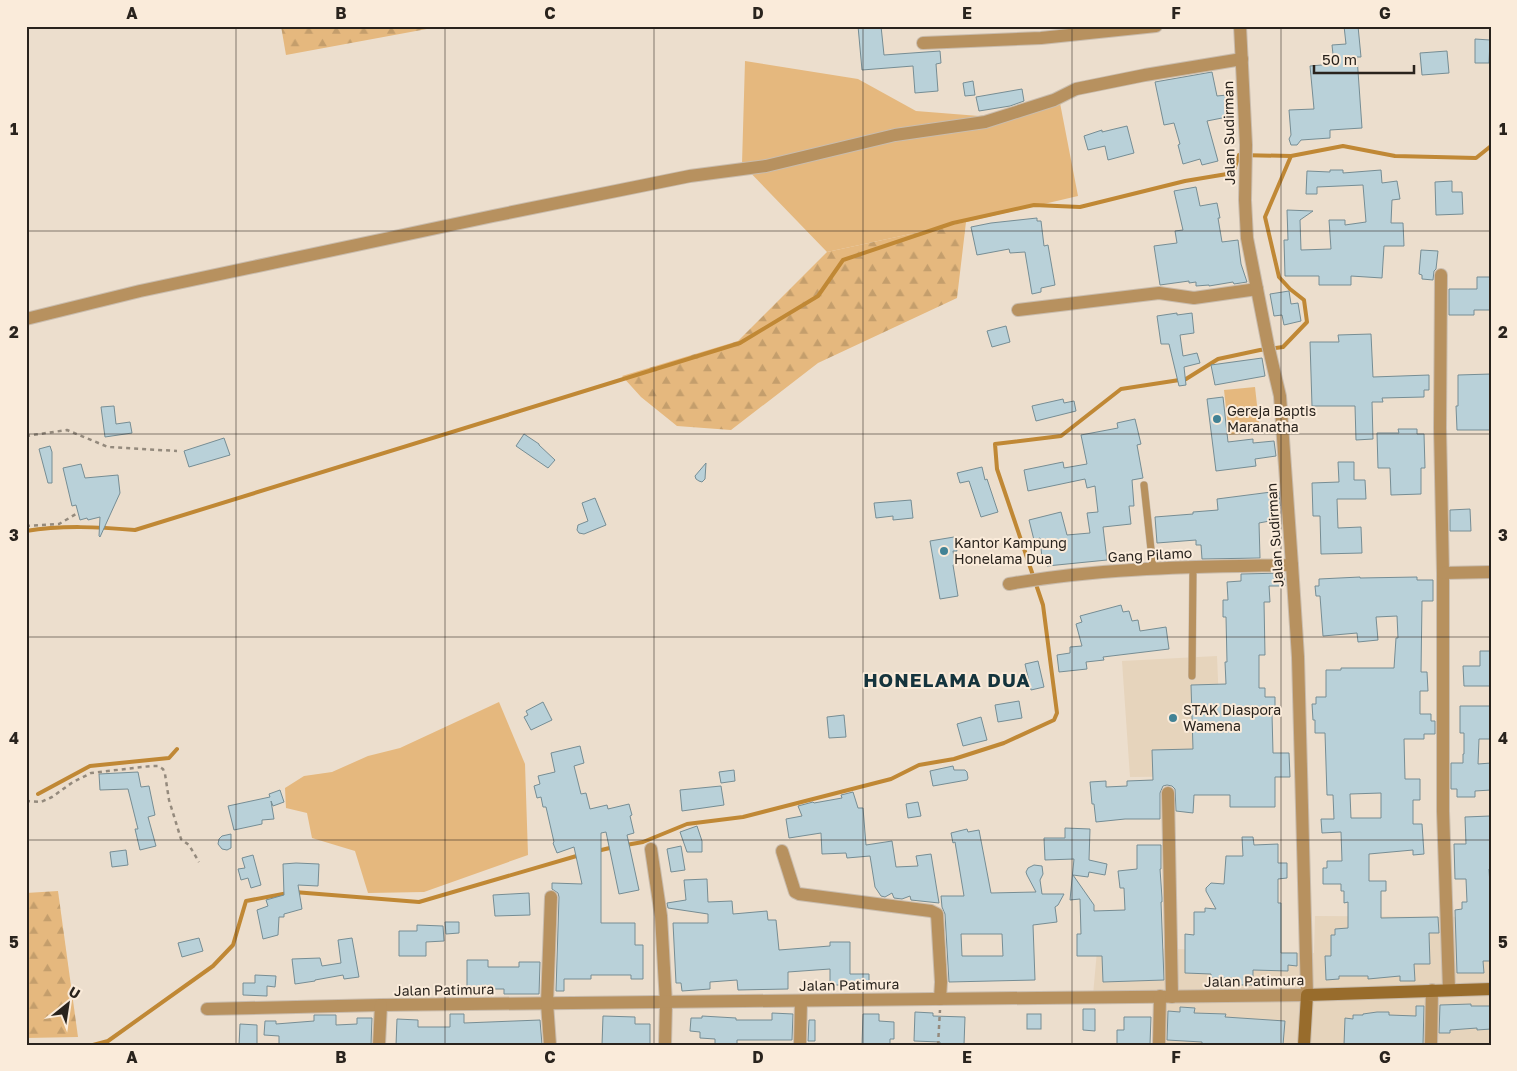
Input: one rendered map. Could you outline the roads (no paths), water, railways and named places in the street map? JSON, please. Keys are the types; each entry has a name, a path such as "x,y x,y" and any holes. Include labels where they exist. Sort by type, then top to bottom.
{"main road":[{"name":"Jalan Patimura","path":"1307,995 1491,989"},
{"name":"Jalan Sudirman","path":"1304,1045 1307,995"}],"street":[{"path":"923,43 1041,38 1156,26"},
{"name":"Jalan Sudirman","path":"1240,26 1246,145 1245,200 1247,238 1280,396 1292,566 1298,656 1307,995"},
{"path":"26,320 140,291 512,212 690,176 766,166 895,135 985,122 1054,100 1076,89 1145,74 1242,59"},
{"path":"1440,275 1443,811 1449,990"},
{"path":"1018,310 1159,293 1194,298 1257,289"},
{"name":"Gang Pilamo","path":"1009,584 1034,579 1153,568 1292,566"},
{"path":"1443,573 1491,572"},
{"path":"1159,1045 1166,996 1168,793"},
{"path":"651,849 661,916 666,1003 665,1045"},
{"path":"782,851 795,892 799,894 931,911 937,914 941,982 940,999"},
{"path":"550,1045 547,1004 551,896"},
{"path":"1431,1045 1432,990"},
{"name":"Jalan Patimura","path":"207,1009 381,1005 1307,995"},
{"path":"800,1045 801,1001"},
{"path":"379,1045 381,1005"}],"lane":[{"path":"1144,485 1153,568"},
{"path":"1192,676 1193,567"}],"waterway":[{"path":"626,845 643,842 687,824 743,817 891,779 919,765 954,759 1004,743 1054,720 1057,713 1043,605 997,469 995,444 1061,436 1121,389 1186,379 1218,359 1283,347 1307,322 1304,300 1279,277 1265,217 1291,156 1343,146 1395,156 1476,158 1491,146"},
{"path":"26,531 80,527 135,530 740,343 818,296 843,260 953,223 1034,205 1080,207 1185,181 1233,173 1239,155 1291,156"},
{"path":"38,794 90,766 169,758 177,749"},
{"path":"597,851 614,847"},
{"path":"294,892 419,902 580,855"},
{"path":"93,1045 108,1041 213,966 233,945 246,901 288,893"}],"place":[{"name":"Gereja Baptis Maranatha","path":"1217,419"},
{"name":"Kantor Kampung Honelama Dua","path":"944,551"},
{"name":"STAK Diaspora Wamena","path":"1173,718"}],"district":[{"name":"HONELAMA DUA","path":"947,680"}]}
